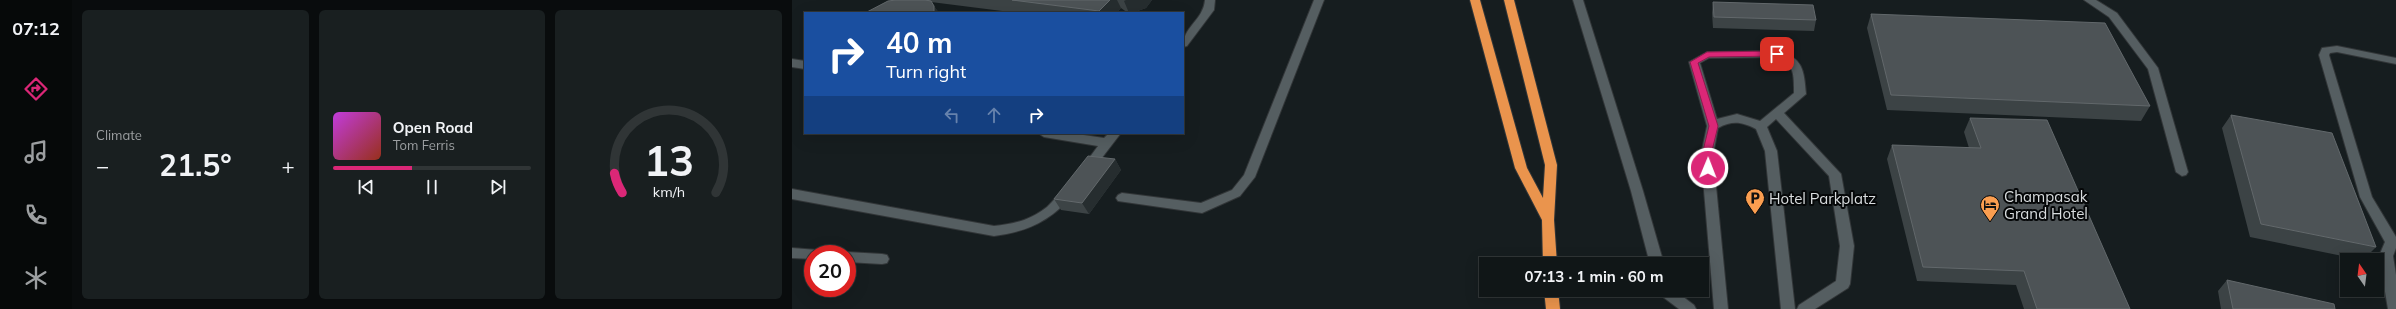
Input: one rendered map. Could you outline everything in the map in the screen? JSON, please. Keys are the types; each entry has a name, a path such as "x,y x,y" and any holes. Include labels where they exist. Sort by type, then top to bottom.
{"highway":[{"path":"1475,0 1521,168 1548,220"},
{"path":"1509,0 1551,165 1548,220 1550,257"},
{"path":"1552,297 1553,309"}],"lane":[{"path":"1184,43 1208,10 1210,0"},
{"path":"1122,198 1202,208 1236,193 1249,177 1319,0"},
{"path":"1578,0 1635,184 1655,257"},
{"path":"2089,0 2113,15 2153,68 2182,172"},
{"path":"2395,309 2386,256 2394,242 2366,197 2324,55 2326,50 2337,49 2396,61"},
{"path":"1721,309 1707,155 1713,126 1694,62 1707,55 1777,54 1790,59 1799,72 1800,94 1761,126"},
{"path":"792,63 804,65"},
{"path":"1777,113 1835,174 1847,246 1843,284 1804,309"},
{"path":"1713,126 1726,118 1741,118 1761,126 1771,151 1788,309"},
{"path":"1050,134 1107,143"},
{"path":"792,194 994,231 1027,226 1053,210 1114,134"},
{"path":"792,253 804,254"},
{"path":"856,257 882,259"},
{"path":"1673,297 1689,309"}],"building":[{"path":"1012,0 1110,0 1099,11"},
{"path":"888,1 931,1 934,6 934,12 867,12"},
{"path":"1713,2 1813,5 1816,20 1714,17"},
{"path":"1871,14 2105,23 2150,106 1891,95"},
{"path":"2231,115 2332,133 2376,247 2261,224"},
{"name":"Champasak Grand Hotel","path":"1970,118 2047,120 2130,309 2037,309 2024,271 1923,267 1892,145 1981,148"},
{"path":"1088,156 1115,159 1082,203 1054,199"},
{"path":"2227,280 2334,304 2335,309 2233,309"}],"place":[{"name":"Hotel Parkplatz","path":"1755,215"},
{"name":"Champasak Grand Hotel","path":"1990,222"}],"route":[{"path":"1708,168 1707,155 1713,126 1694,62 1707,55 1777,54"}]}
